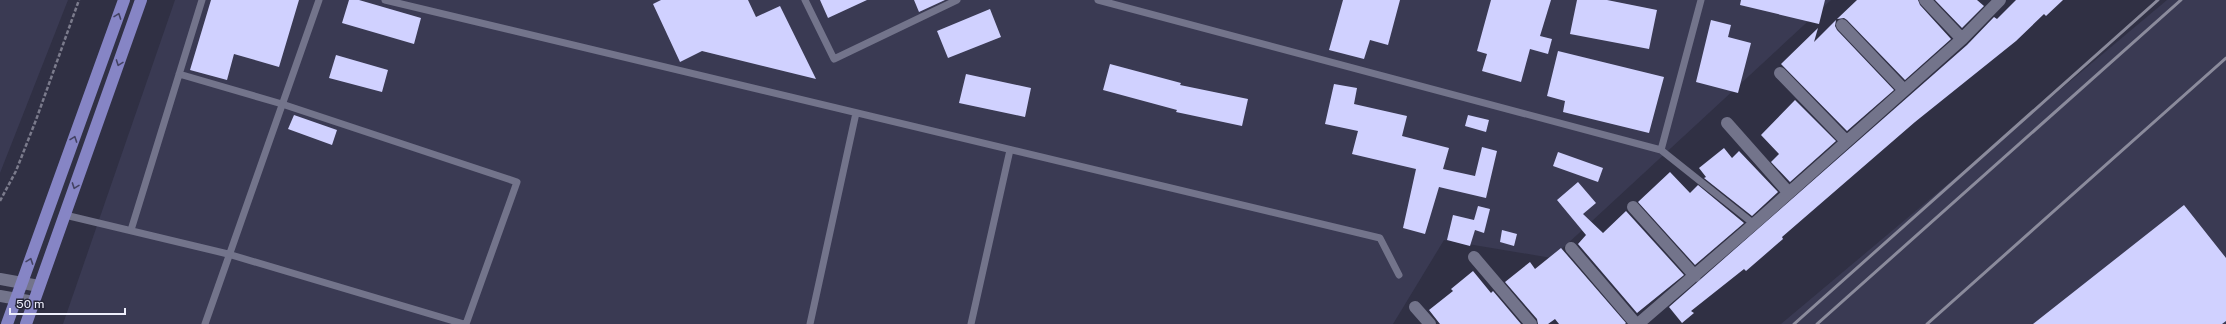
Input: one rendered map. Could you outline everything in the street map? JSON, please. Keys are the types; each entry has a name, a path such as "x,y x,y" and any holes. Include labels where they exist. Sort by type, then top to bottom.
{"main road":[{"path":"7,324 124,0"},
{"path":"26,324 141,0"}],"street":[{"path":"1925,0 1962,39"},
{"path":"1571,248 1637,324 1695,276 1962,39 2000,0"},
{"path":"1842,25 1904,90"},
{"path":"1780,73 1846,142"},
{"path":"1727,123 1789,193"},
{"path":"1634,207 1695,276"},
{"path":"1474,257 1531,324"},
{"path":"0,279 39,286"},
{"path":"0,296 34,302"},
{"path":"1415,307 1430,324"}],"lane":[{"path":"131,230 202,0"},
{"path":"205,324 228,254 319,0"},
{"path":"385,0 1380,238 1399,275"},
{"path":"805,0 834,59 957,0"},
{"path":"1098,0 1661,150 1754,224"},
{"path":"1661,150 1701,0"},
{"path":"65,215 228,254 465,324 517,182 282,104 179,74"},
{"path":"810,324 856,113"},
{"path":"971,324 1010,150"}],"path":[{"path":"0,200 16,171 79,0"}],"shaded area":[{"path":"0,0 68,0 0,173"},
{"path":"175,0 1831,0 1552,258 1444,240 1393,324 63,324"},
{"path":"2167,0 2226,0 2226,324 1781,324"}],"building":[{"path":"211,0 299,0 279,67 234,54 227,80 190,70"},
{"path":"349,0 359,0 421,18 414,44 342,23"},
{"path":"661,0 748,0 756,17 780,6 816,79 702,51 680,62 653,4"},
{"path":"820,0 867,0 828,18"},
{"path":"914,0 945,0 919,12"},
{"path":"1343,0 1400,0 1388,45 1370,40 1364,59 1329,50"},
{"path":"1491,0 1551,0 1540,36 1552,39 1548,54 1530,49 1521,82 1482,71 1487,54 1477,51"},
{"path":"1577,0 1607,0 1657,10 1649,49 1570,34"},
{"path":"1741,0 1825,0 1819,24 1740,5"},
{"path":"1857,0 1918,0 1920,5 1951,39 1905,80 1847,20 1844,18 1837,19"},
{"path":"1935,0 1977,0 1984,6 1962,28"},
{"path":"2016,0 2063,0 2046,16 2044,14 2016,41 1915,122 1782,237 1783,239 1746,271 1744,269 1691,311 1694,313 1682,323 1669,307 1967,45 1994,17 1997,19"},
{"path":"990,9 1001,37 948,58 937,31"},
{"path":"1711,20 1731,25 1728,37 1751,43 1738,93 1696,82"},
{"path":"1836,20 1835,26 1837,30 1894,90 1847,131 1781,64 1818,28 1814,42"},
{"path":"1558,51 1664,77 1649,133 1563,112 1565,101 1547,96"},
{"path":"336,55 388,70 382,92 329,78"},
{"path":"1110,64 1181,83 1180,85 1248,99 1242,126 1176,112 1177,110 1103,90"},
{"path":"966,74 1031,88 1025,117 959,103"},
{"path":"1334,84 1357,88 1354,104 1407,116 1402,136 1449,148 1443,169 1475,176 1482,147 1497,151 1486,198 1439,187 1425,234 1403,228 1416,169 1352,154 1358,131 1325,124"},
{"path":"1795,100 1836,141 1790,182 1771,162 1779,154 1761,135"},
{"path":"294,115 337,130 332,145 288,129"},
{"path":"1468,115 1489,120 1486,132 1465,126"},
{"path":"1724,148 1732,158 1739,151 1778,192 1752,216 1704,178 1706,177 1699,168"},
{"path":"1558,152 1603,168 1598,182 1553,166"},
{"path":"1670,172 1690,193 1698,185 1744,223 1695,265 1638,202"},
{"path":"1578,182 1596,203 1583,214 1603,233 1626,211 1684,275 1637,313 1578,244 1586,235 1557,200"},
{"path":"2184,205 2226,258 2226,321 2222,324 2033,324"},
{"path":"1478,206 1490,209 1484,233 1475,230 1470,246 1447,240 1453,215 1474,220"},
{"path":"1502,230 1517,234 1514,246 1500,242"},
{"path":"1561,248 1626,323 1625,324 1559,324 1555,319 1548,324 1538,324 1537,319 1505,282 1530,262 1535,269"},
{"path":"1473,271 1491,293 1493,291 1521,324 1440,324 1429,310 1453,291 1451,289"}],"railway":[{"path":"1794,324 2158,0"},
{"path":"1817,324 2181,0"},
{"path":"1927,324 2226,58"}]}
